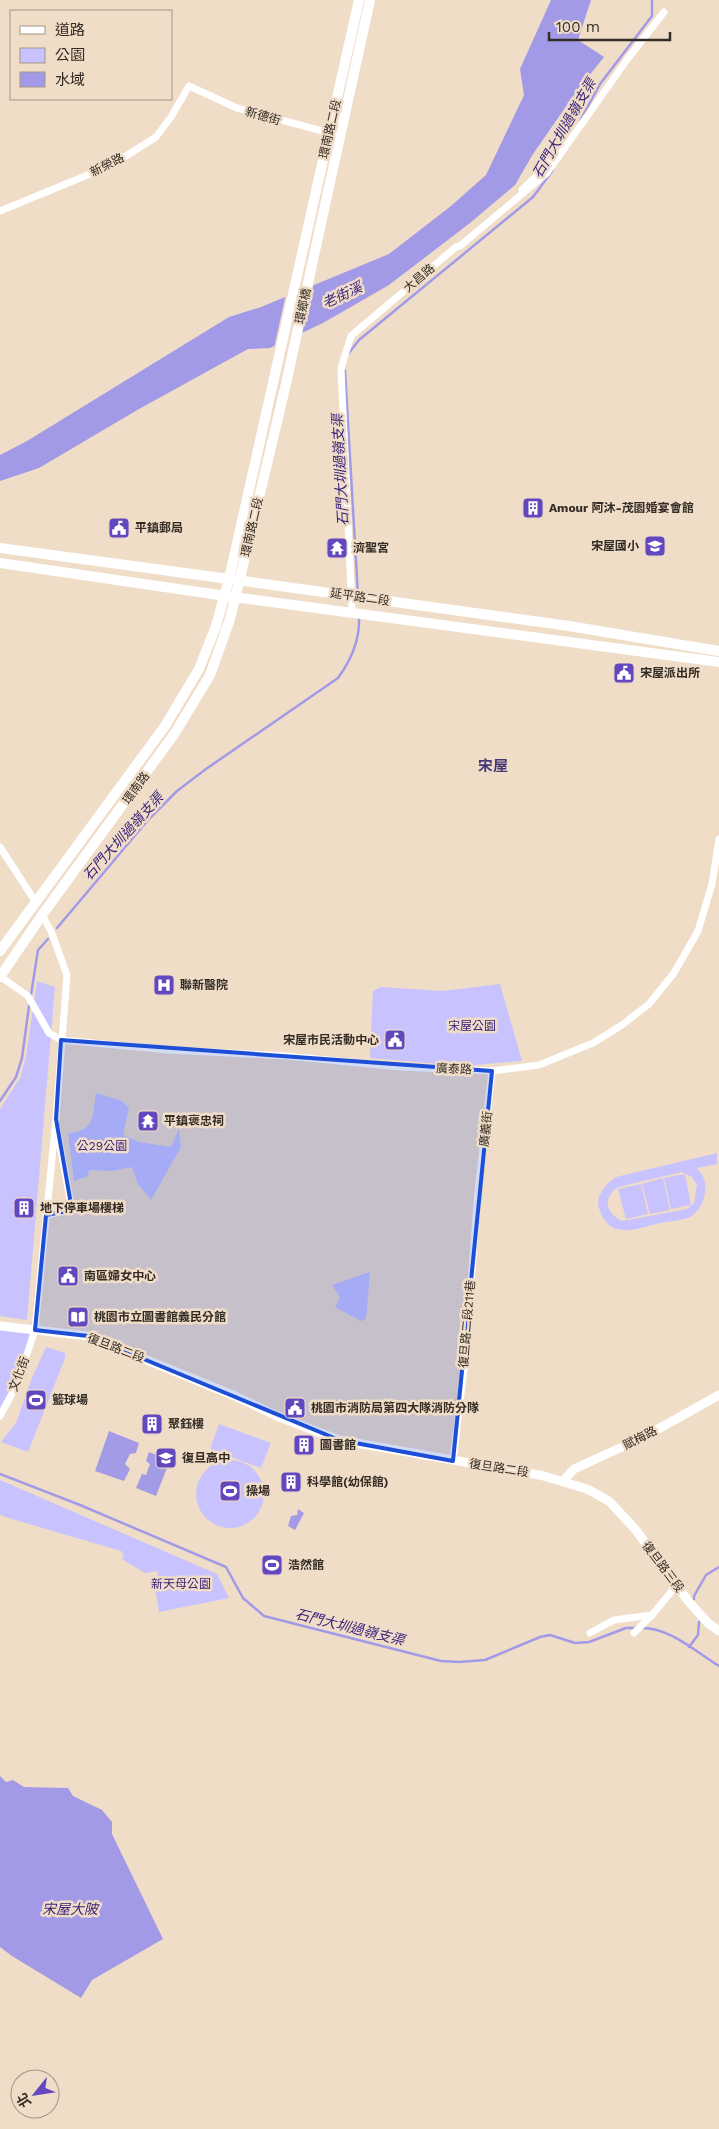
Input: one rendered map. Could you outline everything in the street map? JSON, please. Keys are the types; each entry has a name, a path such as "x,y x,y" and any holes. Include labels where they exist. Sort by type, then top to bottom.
{"main road":[{"name":"環南路二段","path":"315,255 341,136 360,21 360,0"},
{"name":"環南路二段","path":"301,257 328,133 360,21 370,0"},
{"name":"環鄉橋","path":"292,357 315,255"},
{"name":"環鄉橋","path":"279,358 301,257"},
{"name":"環南路二段","path":"234,580 292,357"},
{"name":"環南路二段","path":"234,580 279,358"},
{"name":"延平路二段","path":"0,548 569,626 719,651"},
{"name":"延平路二段","path":"0,563 719,662"},
{"name":"環南路","path":"0,977 42,915 175,734 210,676 230,619 234,580"},
{"name":"環南路","path":"0,951 165,726 200,669 231,596"}],"street":[{"name":"大昌路","path":"352,611 341,368 351,336 547,173 582,126 626,61 635,52 664,12"},
{"name":"新德街","path":"189,86 237,108 341,136"},
{"name":"新榮路","path":"0,211 90,174 126,156 156,137 172,117 189,86"},
{"name":"廣泰路","path":"61,1040 170,1050 286,1056 400,1067 492,1071 539,1065 593,1043 649,1004 674,973 698,930 712,884 719,839"},
{"path":"0,847 35,901 51,931 67,976 56,1119 35,1330"},
{"path":"0,977 28,996 49,1034 61,1040"},
{"name":"廣義街","path":"478,1188 492,1071"},
{"path":"56,1119 72,1210"},
{"name":"復旦路二段211巷","path":"453,1461 465,1360 478,1188"},
{"path":"46,1215 88,1207"},
{"name":"復旦路二段","path":"0,1326 60,1331 88,1336 235,1396 277,1416 339,1440 544,1476 587,1489 609,1501"},
{"name":"文化街","path":"0,1416 17,1384 35,1330"},
{"name":"賦梅路","path":"563,1481 574,1469 644,1437 719,1396"},
{"name":"復旦路三段","path":"609,1501 635,1529 676,1586 708,1623 719,1631"},
{"path":"635,1632 676,1586"},
{"path":"590,1633 614,1620 652,1615"}],"highlighted area":[{"path":"61,1040 492,1071 453,1461 339,1440 88,1336 35,1330 46,1215 72,1210 56,1119"}],"green space":[{"path":"37,981 55,987 27,1320 0,1316 0,1109 20,1078 26,1057"},
{"name":"宋屋公園","path":"500,984 522,1061 463,1066 370,1058 373,991 381,987 443,991"},
{"name":"公29公園","path":"96,1093 122,1101 129,1108 123,1135 139,1142 171,1147 179,1129 181,1147 151,1200 138,1184 132,1167 112,1171 89,1170 88,1176 74,1181 68,1133 77,1132 88,1126 93,1115"},
{"path":"717,1153 717,1164 696,1168 704,1179 705,1193 696,1213 683,1219 632,1230 616,1229 609,1225 603,1218 598,1204 600,1195 605,1187 616,1177","holes":["682,1172 692,1177 697,1185 694,1203 687,1209 622,1221 609,1210 608,1200 613,1191 618,1187"]},
{"path":"685,1174 691,1205 671,1209 664,1178"},
{"path":"663,1178 670,1210 650,1214 642,1184"},
{"path":"641,1184 648,1214 626,1219 618,1189"},
{"path":"370,1272 366,1319 361,1321 335,1307 340,1297 332,1285"},
{"path":"0,1330 30,1333 14,1390 0,1413"},
{"name":"籃球場","path":"46,1347 65,1353 65,1358 28,1452 1,1442 16,1423 32,1378"},
{"path":"219,1424 271,1443 261,1468 210,1449"},
{"name":"操場","path":"230,1460 243,1463 254,1470 261,1481 264,1494 261,1507 254,1518 243,1525 230,1528 217,1525 206,1518 199,1507 196,1494 199,1481 206,1470 217,1463"},
{"name":"新天母公園","path":"0,1480 217,1574 229,1598 159,1612 154,1580 159,1579 157,1571 145,1573 122,1559 124,1555 121,1551 2,1516 0,1514"}],"shaded area":[{"path":"109,1431 139,1443 136,1453 130,1454 125,1464 130,1469 124,1481 95,1471"},
{"path":"149,1452 170,1460 156,1496 136,1488 142,1474 146,1475 150,1464 146,1461"}],"water":[{"name":"老街溪","path":"551,0 591,0 578,40 604,57 576,92 533,154 515,185 470,223 389,285 323,323 270,348 248,349 139,409 39,468 0,481 0,455 27,441 229,317 261,307 389,254 451,206 486,175 524,95 520,69"},
{"path":"298,1509 304,1513 295,1530 288,1526 291,1516 297,1515"},
{"name":"宋屋大陂","path":"0,1776 6,1782 13,1780 24,1787 68,1788 73,1796 102,1810 112,1822 112,1834 163,1939 92,1980 81,1998 0,1947"}],"pier":[{"path":"314,283 301,336 274,348 286,294"}],"waterway":[{"name":"石門大圳過嶺支渠","path":"580,121 600,84 652,16 652,0"},
{"name":"石門大圳過嶺支渠","path":"348,354 359,340 533,197 553,170"},
{"name":"石門大圳過嶺支渠","path":"345,371 358,595"},
{"name":"石門大圳過嶺支渠","path":"57,928 148,820 177,791 338,678 354,650 359,618"},
{"name":"石門大圳過嶺支渠","path":"31,995 38,950 48,939"},
{"name":"石門大圳過嶺支渠","path":"0,1101 16,1077 22,1058 29,1006"},
{"name":"石門大圳過嶺支渠","path":"0,1474 80,1505 226,1567 243,1598 264,1616 441,1661 485,1660 540,1637 550,1635 575,1643 589,1642 626,1628 636,1628"},
{"path":"694,1599 706,1575 719,1567"},
{"path":"689,1647 698,1635 699,1622"},
{"name":"石門大圳過嶺支渠","path":"641,1628 651,1629 672,1636 719,1666"}],"place":[{"name":"Amour 阿沐-茂園婚宴會館","path":"533,508"},
{"name":"平鎮郵局","path":"119,528"},
{"name":"宋屋國小","path":"655,546"},
{"name":"濟聖宮","path":"337,548"},
{"name":"宋屋派出所","path":"624,673"},
{"name":"聯新醫院","path":"164,985"},
{"name":"宋屋市民活動中心","path":"395,1040"},
{"name":"平鎮褒忠祠","path":"148,1121"},
{"name":"地下停車場樓梯","path":"24,1208"},
{"name":"南區婦女中心","path":"68,1276"},
{"name":"桃園市立圖書館義民分館","path":"78,1317"},
{"name":"籃球場","path":"36,1400"},
{"name":"桃園市消防局第四大隊消防分隊","path":"295,1408"},
{"name":"聚鈺樓","path":"152,1424"},
{"name":"圖書館","path":"304,1445"},
{"name":"復旦高中","path":"166,1458"},
{"name":"科學館(幼保館)","path":"291,1482"},
{"name":"操場","path":"230,1491"},
{"name":"浩然館","path":"272,1565"}],"district":[{"name":"宋屋","path":"493,766"}]}
